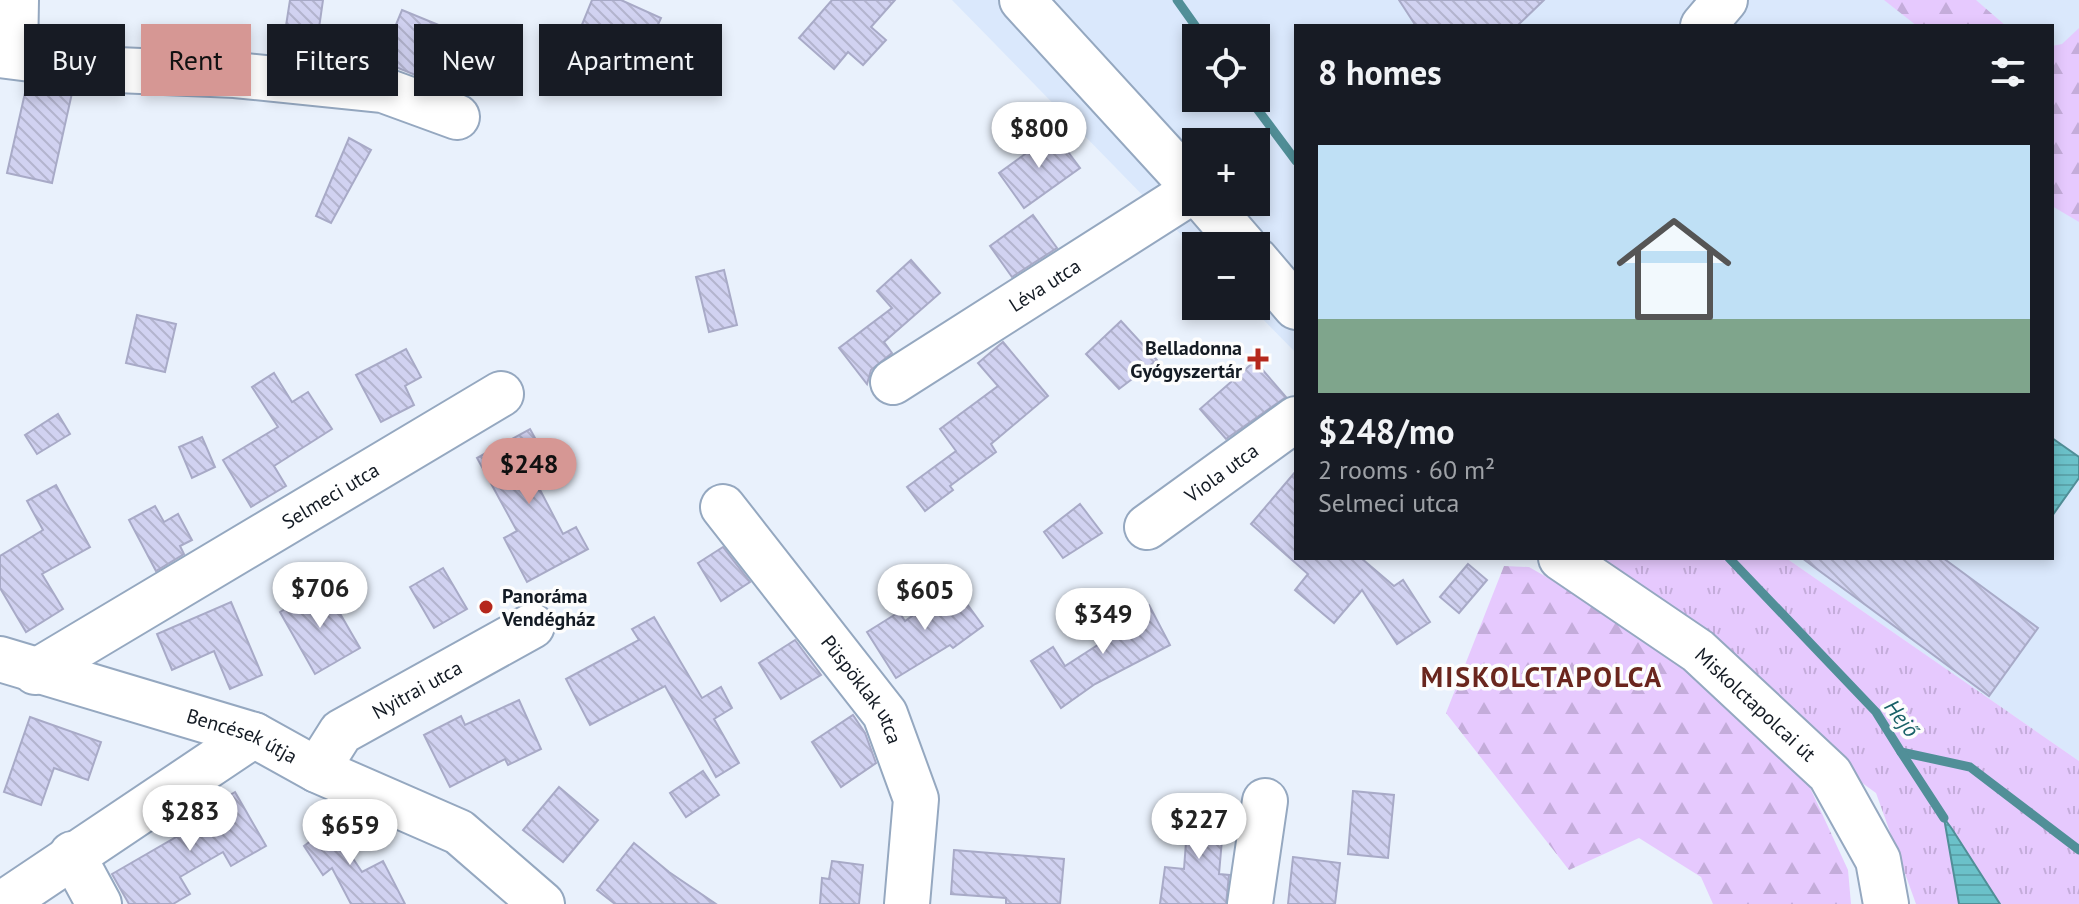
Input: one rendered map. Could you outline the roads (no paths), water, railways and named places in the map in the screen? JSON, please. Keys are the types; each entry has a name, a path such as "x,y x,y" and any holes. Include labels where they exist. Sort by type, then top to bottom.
{"street":[{"path":"16,0 8,55 117,70 235,75 383,90 457,117"},
{"path":"1022,0 1182,175"},
{"path":"1705,24 1725,0"},
{"name":"Léva utca","path":"893,382 1182,199"},
{"path":"1218,216 1232,232"},
{"path":"1270,276 1294,305"},
{"name":"Selmeci utca","path":"17,665 501,394"},
{"name":"Viola utca","path":"1147,527 1294,420"},
{"name":"Püspöklak utca","path":"723,507 885,714 916,799 907,904"},
{"name":"Miskolctapolcai út","path":"1564,560 1698,651 1830,774 1878,860 1886,904"},
{"name":"Nyitrai utca","path":"317,770 341,732 532,626"},
{"name":"Bencések útja","path":"17,665 254,735 317,770 459,832 542,904"},
{"path":"2,904 72,854 254,735"},
{"path":"1250,904 1265,801"},
{"path":"72,854 99,904"}],"water":[{"path":"2054,439 2079,457 2079,478 2054,513"},
{"path":"1944,818 1952,829 2000,904 1959,904"}],"waterway":[{"name":"Hejő","path":"1177,0 1194,24"},
{"name":"Hejő","path":"1259,112 1294,158"},
{"name":"Hejő","path":"1731,560 1876,712 1901,752 1970,767 2079,850"},
{"path":"1901,752 1944,818"}],"place":[{"name":"Belladonna Gyógyszertár","path":"1258,359"},
{"name":"Panoráma Vendégház","path":"486,607"}],"district":[{"name":"MISKOLCTAPOLCA","path":"1542,677"}]}
